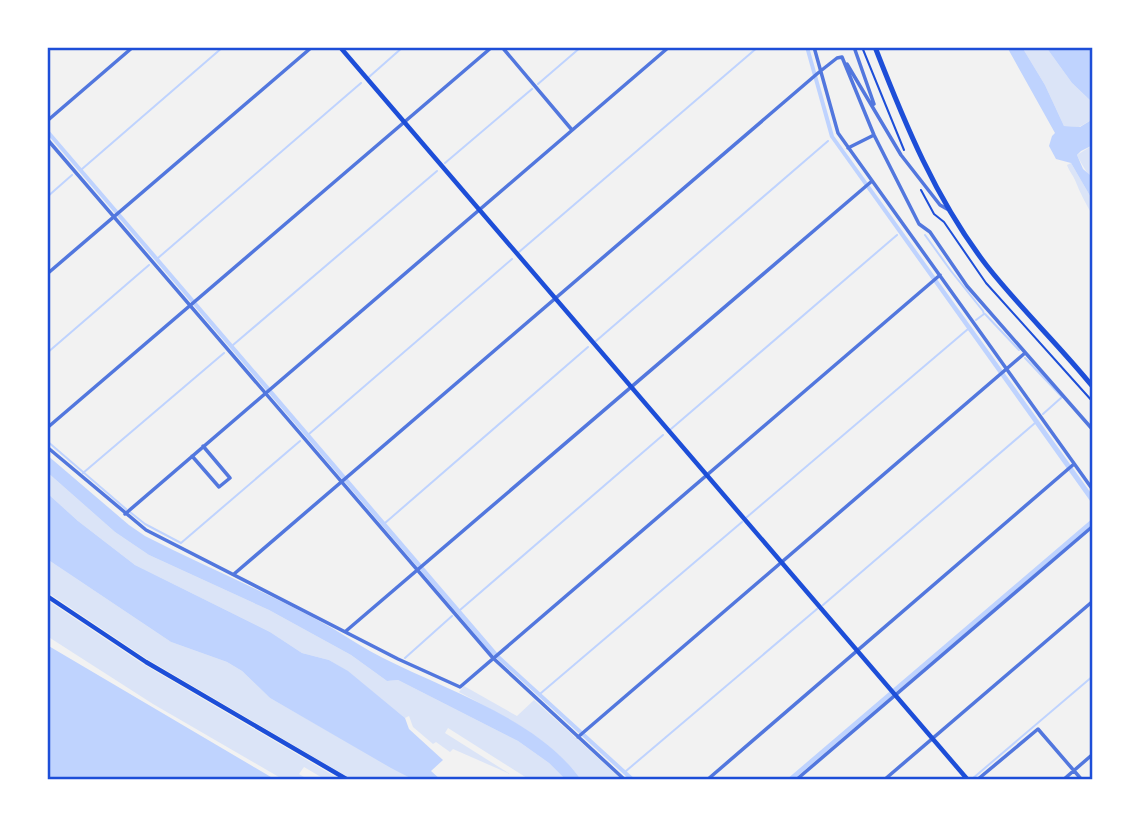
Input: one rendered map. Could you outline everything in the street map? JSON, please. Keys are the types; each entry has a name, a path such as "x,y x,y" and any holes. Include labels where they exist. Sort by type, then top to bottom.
{"main road":[{"path":"340,47 968,780"},
{"path":"875,47 909,132 949,210 986,265 1093,387"},
{"path":"47,596 146,662 348,780"}],"street":[{"path":"47,121 133,47"},
{"path":"47,274 312,47"},
{"path":"47,428 492,47"},
{"path":"502,47 572,130"},
{"path":"125,514 669,47"},
{"path":"814,47 838,133 1093,490"},
{"path":"854,47 877,113"},
{"path":"234,574 819,72 842,57"},
{"path":"842,57 901,155 940,205 949,210"},
{"path":"842,57 874,135 919,224 930,232 967,286 1093,430"},
{"path":"848,148 874,135"},
{"path":"47,139 116,214 265,393 494,657 625,780"},
{"path":"346,631 871,182"},
{"path":"47,447 125,514 162,538 398,659 460,687 939,275"},
{"path":"579,736 1026,353"},
{"path":"192,456 219,487 230,478 203,446"},
{"path":"707,780 1073,465"},
{"path":"796,780 1093,526"},
{"path":"884,780 1093,601"},
{"path":"977,780 1038,729 1082,780"},
{"path":"1063,780 1093,754"}],"shaded area":[{"path":"1022,47 1046,47 1072,83 1093,103 1093,119 1079,127 1064,126 1045,85"},
{"path":"1093,145 1093,185 1077,155"},
{"path":"1071,163 1093,201 1093,216 1067,165"},
{"path":"47,472 115,532 149,555 269,610 351,655 387,681 398,680 518,741 549,763 566,780 530,780 448,728 445,733 510,774 453,749 450,752 436,742 433,744 413,727 409,716 405,718 347,671 329,660 302,653 270,632 135,565 47,493"},
{"path":"47,559 171,642 227,662 242,671 270,698 414,780 353,780 147,659 47,592"},
{"path":"47,600 143,664 341,780 326,780 304,767 299,774 309,780 284,780 153,704 47,636"},
{"path":"464,686 517,716 534,700 619,777 616,780 581,780 556,752 541,740 459,692"}],"water":[{"path":"805,47 809,47 834,136 1093,496 1093,505 830,137"},
{"path":"1007,47 1022,47 1045,85 1064,126 1080,127 1093,119 1093,145 1077,155 1083,169 1090,175 1093,201 1071,163 1056,159 1049,146 1055,133"},
{"path":"1046,47 1093,47 1093,103 1072,83"},
{"path":"47,128 499,655 636,780 630,780 492,654 47,134"},
{"path":"47,455 145,536 263,592 383,658 517,723 542,740 581,780 566,780 549,763 518,741 398,680 387,681 351,655 269,610 149,555 115,532 47,472"},
{"path":"47,493 135,565 270,632 302,653 329,660 348,671 405,718 409,729 443,760 431,771 441,780 414,780 391,768 270,698 242,671 227,662 171,642 47,559"},
{"path":"1093,518 1093,524 793,780 786,780"},
{"path":"47,645 276,780 47,780"}],"waterway":[{"path":"82,169 223,47"},
{"path":"369,77 403,47"},
{"path":"538,84 581,47"},
{"path":"519,252 758,47"},
{"path":"158,258 361,83"},
{"path":"445,163 532,89"},
{"path":"596,341 828,141"},
{"path":"233,345 437,171"},
{"path":"47,197 72,175"},
{"path":"671,429 897,235"},
{"path":"925,235 983,311 984,314 976,320"},
{"path":"309,434 512,259"},
{"path":"47,353 149,265"},
{"path":"985,314 1019,350"},
{"path":"747,517 968,329"},
{"path":"385,523 588,347"},
{"path":"83,473 224,353"},
{"path":"1025,358 1062,397 1043,414"},
{"path":"823,605 1035,423"},
{"path":"460,610 663,435"},
{"path":"47,441 126,509"},
{"path":"130,512 145,524 181,543 300,441"},
{"path":"541,693 742,522"},
{"path":"626,771 817,609"},
{"path":"405,658 452,616"},
{"path":"972,779 1093,676"}]}
